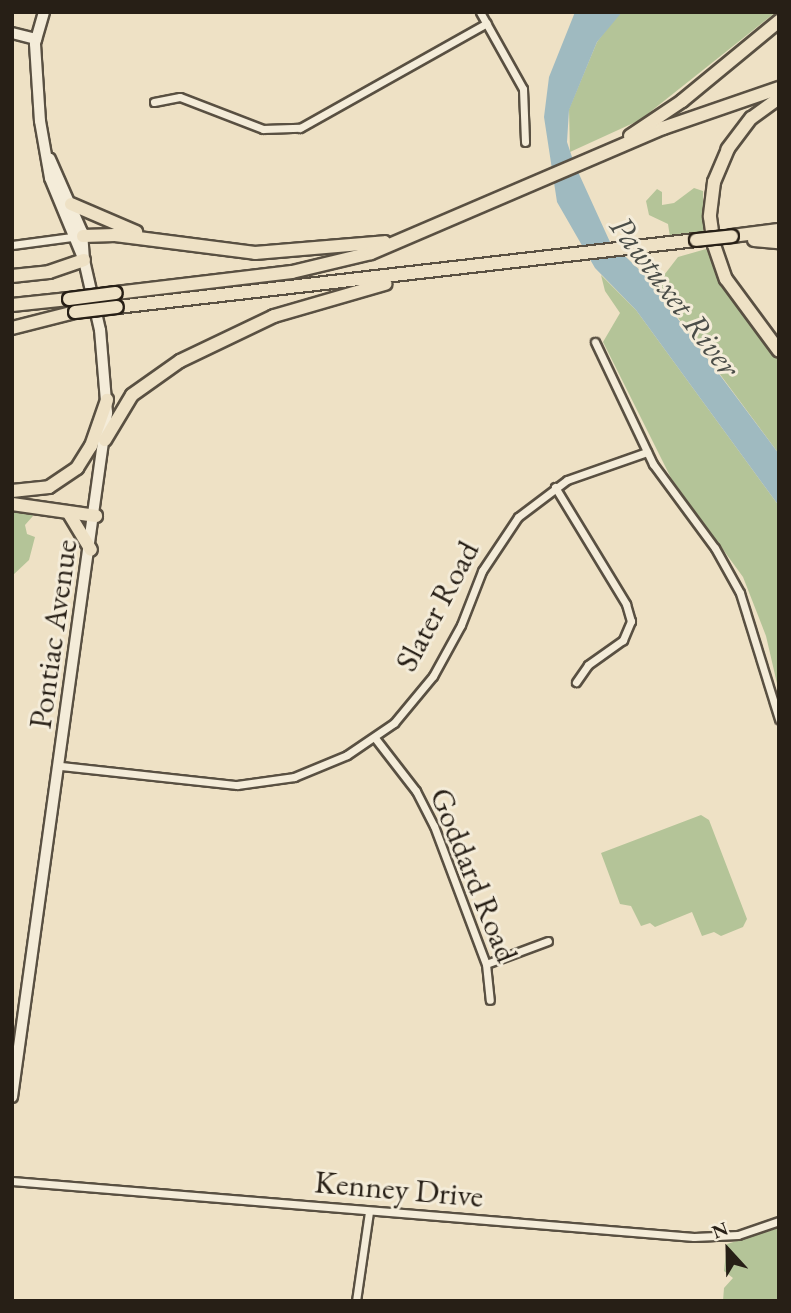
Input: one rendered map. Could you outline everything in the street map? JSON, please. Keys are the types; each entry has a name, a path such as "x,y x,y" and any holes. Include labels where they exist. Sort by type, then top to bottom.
{"highway":[{"path":"594,158 682,101 779,21"},
{"path":"12,305 305,269 371,253 689,118 779,88"},
{"path":"779,98 751,118 728,149 716,175 710,211 713,239 723,273 779,351"},
{"path":"71,204 85,214 173,245"},
{"path":"12,319 732,238 779,230"},
{"path":"77,236 115,235 222,252 296,253 423,233"},
{"path":"732,238 779,242"},
{"path":"12,275 49,272 84,260"},
{"path":"105,440 121,408 144,383 240,330 350,292 497,263"},
{"path":"12,328 75,312"},
{"path":"12,491 49,486 77,468 91,446 107,400"},
{"path":"12,504 96,516"},
{"path":"68,512 91,550"}],"main road":[{"name":"Pontiac Avenue","path":"44,12 36,39 39,109 50,159 51,178 77,236"},
{"path":"12,33 36,39"},
{"name":"Pontiac Avenue","path":"12,1097 96,516 107,400 98,319 71,204 50,159"}],"street":[{"path":"480,12 523,89 526,142"},
{"path":"154,102 186,98 258,127 300,128 487,23"},
{"path":"12,245 77,236"},
{"path":"594,342 647,452 740,593 779,719"},
{"name":"Slater Road","path":"61,766 237,785 312,771 375,738 408,708 433,676 509,527 555,487 647,452"},
{"path":"555,487 626,604 631,621 624,640 588,665 576,682"},
{"name":"Goddard Road","path":"375,738 423,802 486,964 490,1000"},
{"path":"486,964 548,941"},
{"name":"Kenney Drive","path":"12,1181 694,1237 738,1235 779,1222"},
{"path":"356,1301 369,1212"}],"green space":[{"path":"776,12 640,120 570,152 569,109 597,42 618,14"},
{"path":"694,188 703,191 703,233 670,237 668,224 649,215 646,201 657,189 662,192 662,205 674,203"},
{"path":"706,249 735,302 779,361 779,454 662,296 661,279 678,257"},
{"path":"601,275 636,310 779,506 779,692 766,636 743,577 671,478 603,342 620,313 605,291"},
{"path":"12,505 29,508 33,516 25,525 27,534 35,537 29,560 12,576"},
{"path":"701,815 709,820 747,919 743,927 721,936 714,932 702,936 692,912 655,927 650,923 641,926 631,906 620,904 601,853"},
{"path":"779,1228 779,1301 723,1301 724,1288 733,1278 724,1271 727,1244"}],"water":[{"path":"575,12 622,12 597,42 569,110 567,142 574,163 610,242 645,275 779,454 779,506 636,310 595,268 557,202 544,117 549,77"}],"water label":[{"name":"Pawtuxet River","path":"675,296"}]}
